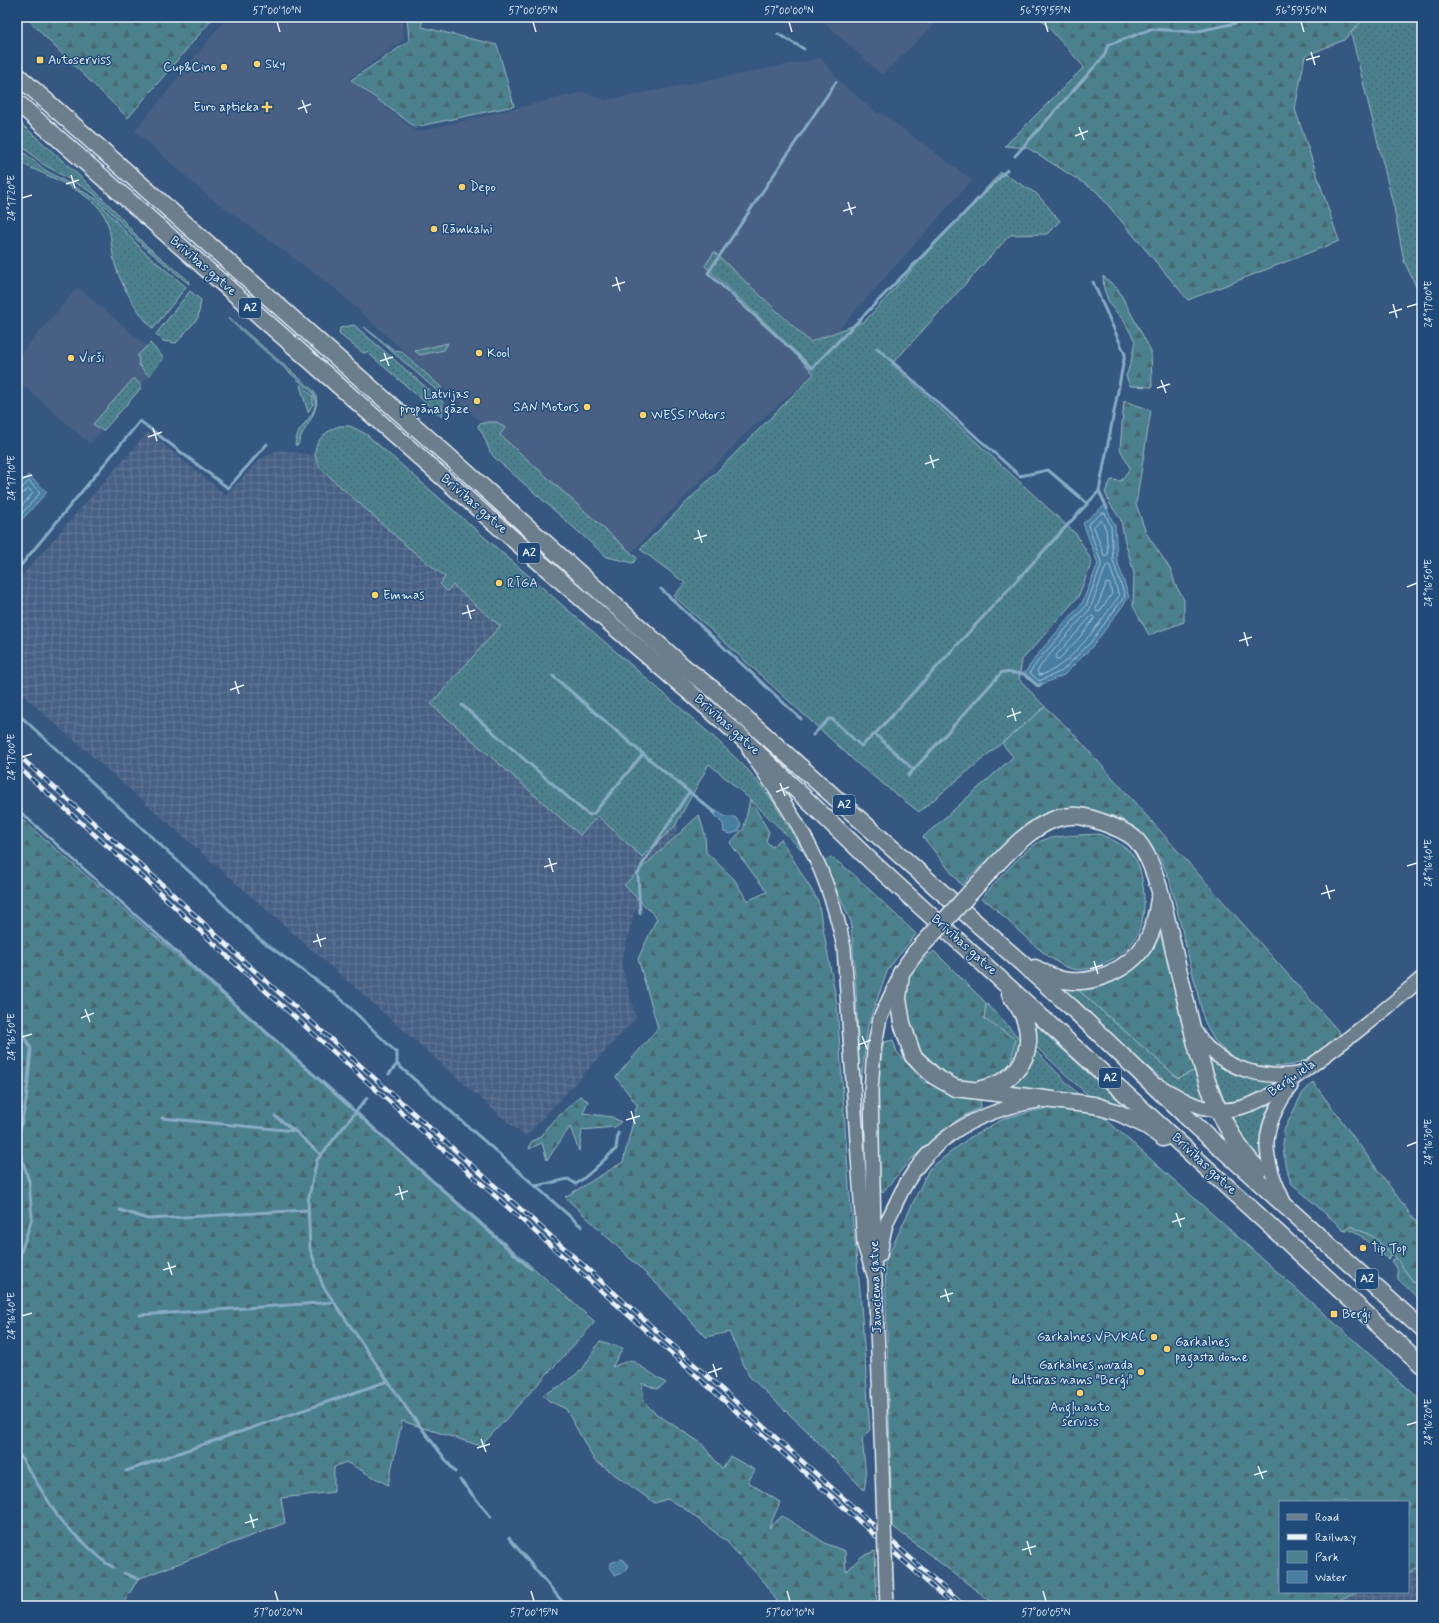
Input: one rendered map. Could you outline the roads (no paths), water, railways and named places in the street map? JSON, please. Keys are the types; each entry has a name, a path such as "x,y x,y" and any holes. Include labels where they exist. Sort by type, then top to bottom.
{"highway":[{"name":"Brīvības gatve","path":"17,75 452,459 684,667 716,691 1071,1007 1144,1077 1422,1329"},
{"name":"Brīvības gatve","path":"17,102 483,513 739,735 885,873 1222,1180 1275,1231 1422,1365"},
{"path":"1222,1180 1199,1169 1147,1126 1119,1113 1094,1105 955,1088 934,1076 913,1056 902,1023 898,999 901,973 916,952 1009,852 1033,830 1055,818 1078,816 1116,827 1137,841 1154,871 1191,1025 1201,1061 1219,1110 1250,1161 1278,1190"},
{"path":"972,919 988,927 1033,967 1047,975 1062,980 1088,980 1108,974 1129,961 1146,943 1157,917 1160,891"},
{"path":"972,1091 997,1085 1014,1074 1027,1050 1028,1037 1024,1015 998,976"}],"main road":[{"path":"739,735 793,817 809,846 821,870 840,928 844,956 864,1245 875,1278"},
{"name":"Jaunciema gatve","path":"887,1606 875,1278 871,1091 874,1049 880,1018 901,973"},
{"name":"Berģu iela","path":"1144,1077 1196,1106 1219,1110 1239,1108 1254,1103 1274,1092 1300,1074 1394,1003 1422,978"},
{"path":"1191,1025 1206,1046 1222,1060 1233,1066 1273,1075 1285,1076 1300,1074"},
{"path":"1286,1206 1268,1164 1268,1127 1280,1100 1300,1074"},
{"path":"875,1278 886,1224 901,1192 918,1165 934,1148 952,1132 979,1118 998,1110 1046,1100"}],"water":[{"path":"28,475 47,492 17,525 17,487"},
{"path":"1105,505 1115,526 1117,560 1129,597 1093,646 1064,675 1038,686 1024,674 1038,654 1082,603 1098,564 1083,523"},
{"path":"713,809 726,817 735,817 741,824 739,831 731,834 724,832 723,824 711,812"},
{"path":"621,1559 624,1560 628,1566 626,1570 616,1576 610,1567 611,1563"}],"waterway":[{"path":"1015,156 1104,56 1108,45 1152,29 1194,32 1236,23 1251,17"},
{"path":"778,34 804,49"},
{"path":"836,82 708,273 812,368 1007,170"},
{"path":"1093,282 1125,354 1099,491 1107,508"},
{"path":"877,348 1020,476 1048,470 1088,504"},
{"path":"17,570 140,421 228,488 267,444"},
{"path":"813,735 829,719 832,719 861,746 875,734 1099,491"},
{"path":"661,589 801,719"},
{"path":"908,776 1002,672 1024,674 1038,686 1041,684"},
{"path":"553,676 643,754 715,813"},
{"path":"462,705 590,815 594,813 643,754"},
{"path":"17,713 193,875 258,938 339,997 397,1053 397,1064"},
{"path":"875,734 914,770"},
{"path":"640,913 638,874 642,865 689,792"},
{"path":"17,809 531,1269"},
{"path":"17,1024 31,1049 26,1102 17,1143 29,1181 32,1218 17,1265"},
{"path":"389,1074 397,1064 582,1227"},
{"path":"367,1098 317,1160 308,1201 310,1249 323,1286 407,1409 455,1472"},
{"path":"275,1116 295,1131 321,1155"},
{"path":"162,1118 295,1131"},
{"path":"536,1186 568,1179 576,1184 592,1172 616,1149 618,1133"},
{"path":"120,1210 148,1219 308,1210"},
{"path":"140,1315 334,1302"},
{"path":"126,1471 388,1381"},
{"path":"17,1451 62,1523 106,1563 113,1567"},
{"path":"460,1480 491,1517"},
{"path":"509,1538 566,1606"},
{"path":"124,1573 138,1579"}],"railway":[{"path":"17,754 165,887 247,964 964,1606"},
{"path":"17,766 148,882 241,969 954,1606"}],"place":[{"name":"Autoserviss","path":"40,60"},
{"name":"Sky","path":"257,64"},
{"name":"Cup&Cino","path":"224,67"},
{"name":"Euro aptieka","path":"267,107"},
{"name":"Depo","path":"462,187"},
{"name":"Rāmkalni","path":"434,229"},
{"name":"Kool","path":"479,353"},
{"name":"Virši","path":"71,358"},
{"name":"Latvijas propāna gāze","path":"477,401"},
{"name":"SAN Motors","path":"587,407"},
{"name":"WESS Motors","path":"643,415"},
{"name":"RĪGA","path":"499,583"},
{"name":"Emmas","path":"375,595"},
{"name":"Tip Top","path":"1363,1248"},
{"name":"Berģi","path":"1334,1314"},
{"name":"Garkalnes VPVKAC","path":"1154,1337"},
{"name":"Garkalnes pagasta dome","path":"1167,1349"},
{"name":"Garkalnes novada kultūras nams \"Berģi\"","path":"1141,1372"},
{"name":"Angļu auto serviss","path":"1080,1393"}]}
